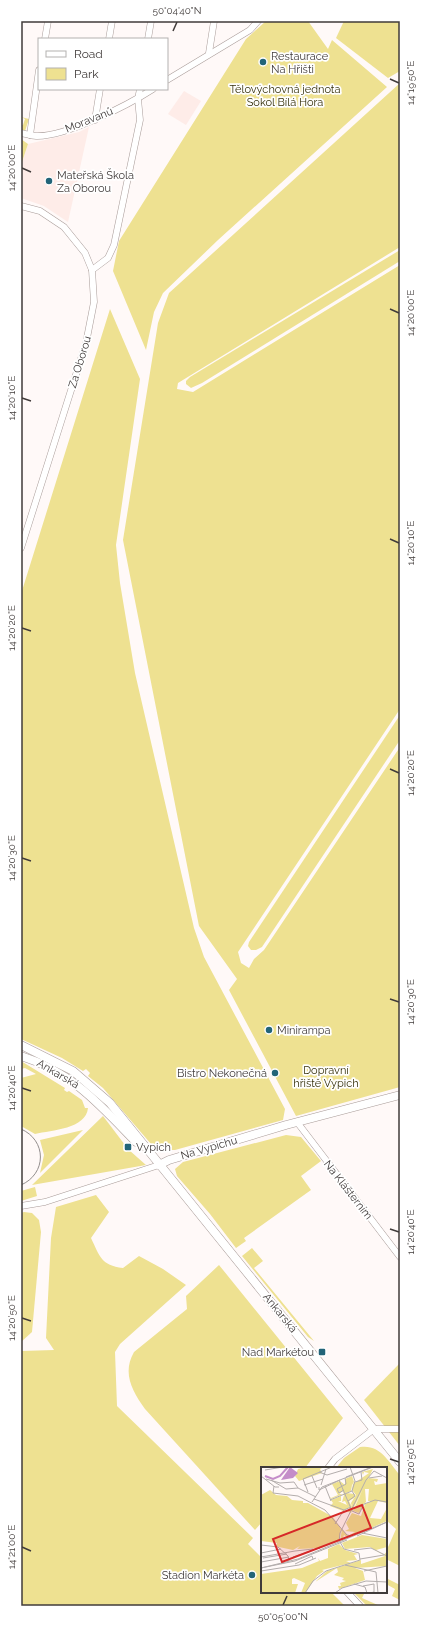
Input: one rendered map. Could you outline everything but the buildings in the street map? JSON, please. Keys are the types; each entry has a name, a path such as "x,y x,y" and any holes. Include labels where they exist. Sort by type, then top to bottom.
{"street":[{"path":"45,38 48,21"},
{"path":"109,38 112,21"},
{"path":"148,38 151,21"},
{"path":"209,53 214,21"},
{"path":"168,79 209,53 250,30 258,21"},
{"path":"30,135 38,77"},
{"path":"95,120 100,90"},
{"path":"92,270 101,266 108,258 114,245 140,120 138,99 140,90"},
{"name":"Moravanů","path":"21,133 37,136 58,132 95,120 138,99 152,90"},
{"name":"Za Oborou","path":"21,206 40,211 64,226 84,253 92,270 94,302 88,337 21,548"},
{"name":"Ankarská","path":"21,1045 64,1065 98,1092 116,1110 400,1462"},
{"name":"Ankarská","path":"21,1056 58,1072 86,1091 159,1165"},
{"name":"Na Vypichu","path":"21,1206 45,1202 159,1165 169,1160 297,1122 400,1095"},
{"name":"Na Klášterním","path":"297,1122 400,1257"},
{"path":"329,1467 335,1459 374,1429 400,1429"},
{"path":"348,1593 360,1606"}],"shaded area":[{"path":"184,91 201,101 186,125 168,114"},
{"name":"Mateřská Škola Za Oborou","path":"89,127 68,222 44,206 21,198 21,165 28,144 79,132"}],"green space":[{"name":"Tělovýchovná jednota Sokol Bílá Hora","path":"266,21 308,21 328,49 332,40 387,87 218,240 163,293 154,312 146,350 113,271 119,241 246,39"},
{"path":"344,21 400,21 400,71 388,78 336,38"},
{"name":"Dopravní hřiště Vypich","path":"400,83 400,247 178,383 177,389 193,392 400,265 400,709 238,952 241,963 249,968 254,959 264,950 400,747 400,1087 296,1116 229,990 237,979 199,926 123,540 158,323 169,293"},
{"path":"21,117 29,119 25,131 21,131 21,125 23,125 25,119"},
{"path":"21,139 28,144 21,165"},
{"path":"400,250 400,261 202,383 191,388 186,384 186,381 190,377"},
{"path":"110,309 140,379 116,545 120,583 135,673 194,928 204,957 285,1109 283,1120 175,1150 161,1150 151,1144 103,1088 88,1076 90,1073 86,1069 83,1071 62,1058 21,1039 21,594"},
{"path":"400,715 400,740 262,947 256,950 251,950 248,946 249,942"},
{"path":"21,1061 65,1088 64,1090 67,1092 69,1091 82,1100 85,1108 88,1108 86,1115 75,1124 59,1130 35,1134 21,1126 21,1078 36,1074 25,1068 21,1069"},
{"path":"103,1116 125,1145 123,1148 126,1152 129,1150 146,1165 32,1185"},
{"path":"83,1130 40,1173 44,1155 40,1140"},
{"path":"286,1135 301,1137 321,1161 301,1176 311,1190 244,1238 246,1241 236,1248 210,1214 177,1176 175,1169 183,1162"},
{"path":"35,1187 37,1196 21,1201 21,1191"},
{"path":"96,1195 109,1212 91,1238 102,1259 110,1265 123,1268 139,1256 163,1269 186,1285 120,1344 115,1352 117,1406 253,1538 248,1544 261,1557 261,1593 332,1593 345,1606 21,1606 21,1351 54,1350 46,1338 51,1238 56,1207"},
{"path":"21,1213 32,1213 39,1220 41,1232 32,1332 21,1342"},
{"path":"252,1248 263,1261 254,1268 314,1341 308,1337 242,1256"},
{"path":"219,1265 343,1418 306,1467 261,1467 261,1523 255,1530 145,1409 130,1382 129,1367 130,1360 134,1352 187,1309 186,1296"},
{"path":"400,1363 400,1446 364,1400"},
{"path":"360,1447 373,1448 387,1459 400,1475 400,1566 387,1560 387,1549 396,1529 387,1521 387,1467 337,1467 344,1458"},
{"path":"387,1578 400,1585 400,1600 392,1596 395,1589 387,1585"},
{"path":"354,1593 364,1593 362,1598 380,1606 367,1606"}],"tram line":[{"path":"21,1129 30,1134 36,1141 40,1157 36,1173 30,1180 21,1185"}],"place":[{"name":"Restaurace Na Hřišti","path":"263,62"},
{"name":"Mateřská Škola Za Oborou","path":"49,181"},
{"name":"Minirampa","path":"269,1030"},
{"name":"Bistro Nekonečná","path":"275,1073"},
{"name":"Vypich","path":"128,1147"},
{"name":"Nad Markétou","path":"322,1352"},
{"name":"Stadion Markéta","path":"252,1575"}]}
